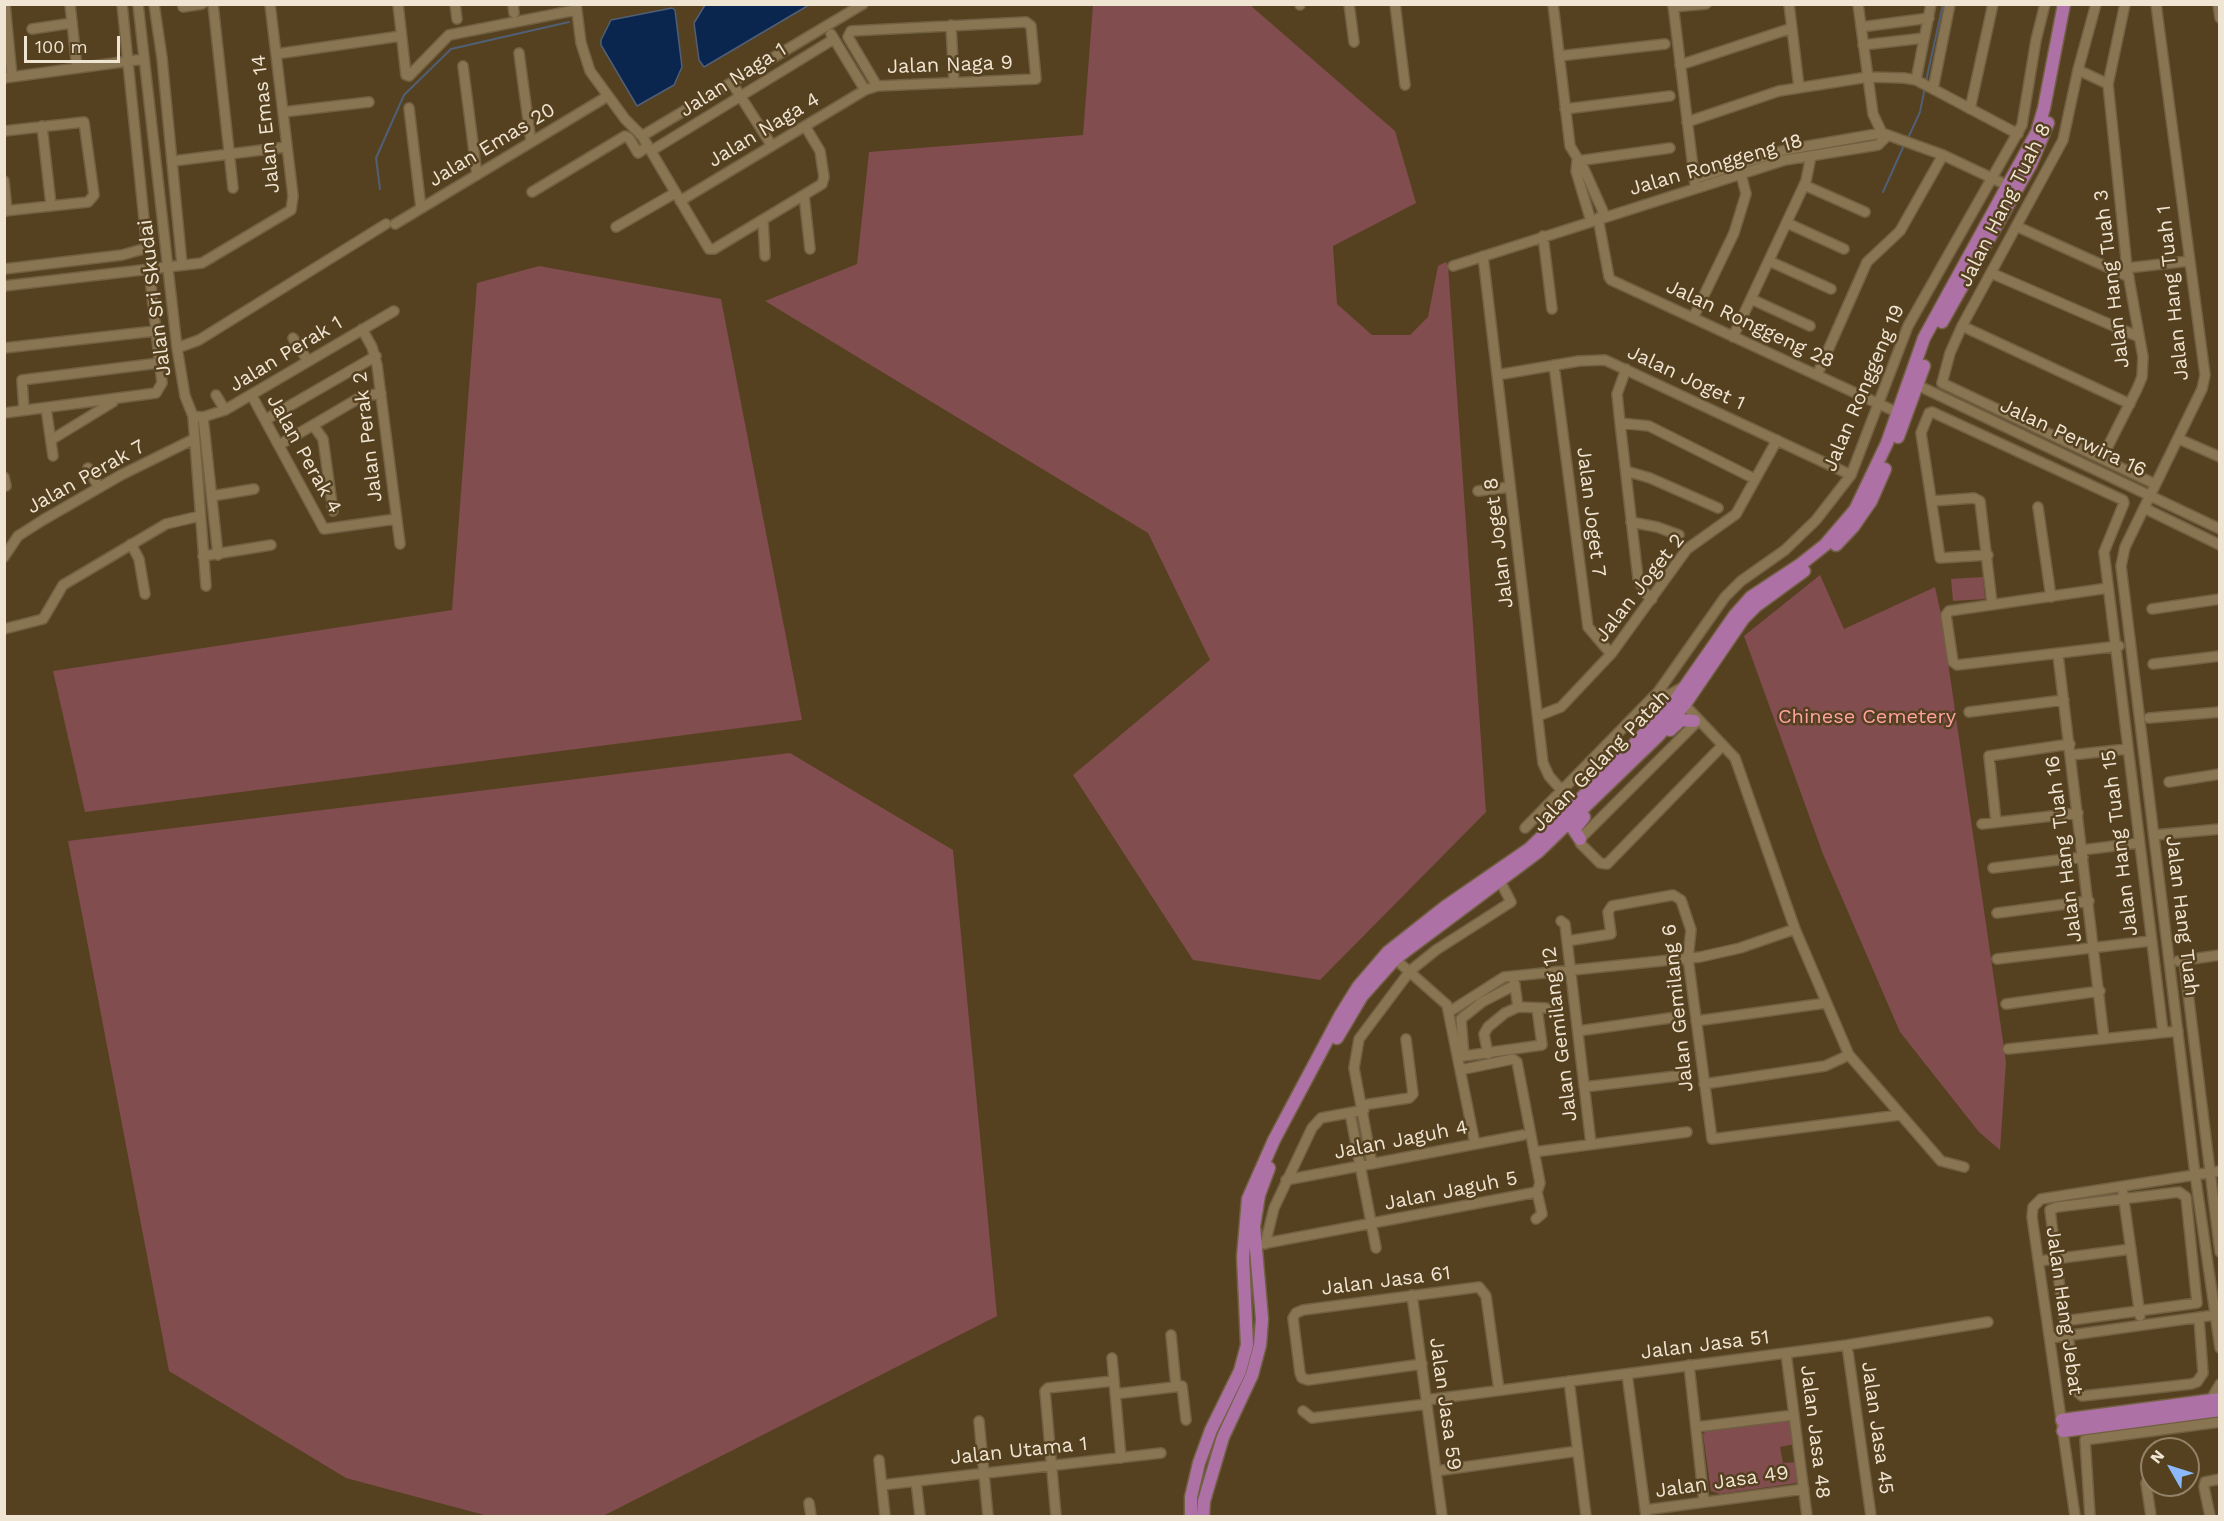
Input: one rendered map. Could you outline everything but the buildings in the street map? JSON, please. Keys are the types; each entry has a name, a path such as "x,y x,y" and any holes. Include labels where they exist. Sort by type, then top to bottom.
{"main road":[{"path":"2012,188 2037,132 2044,108 2064,4"},
{"path":"2012,188 2031,164 2049,120 2072,4"},
{"name":"Jalan Gelang Patah","path":"1394,953 1417,928 1529,849 1610,783 1642,752 1743,619 1756,606 1809,568 1853,527 1871,501 1913,383 2012,188"},
{"path":"1642,752 1681,720 1696,721 1693,704 1699,677"},
{"name":"Jalan Gelang Patah","path":"1394,953 1500,881 1538,852 1577,808 1679,703"},
{"path":"1580,839 1575,828 1610,783"},
{"path":"1191,1516 1191,1497 1199,1463 1211,1430 1240,1371 1247,1345 1243,1257 1248,1199 1274,1140 1340,1016 1362,982 1394,953"},
{"path":"1203,1516 1204,1501 1223,1437 1252,1375 1260,1345 1261,1245 1256,1206 1268,1171 1285,1136 1362,996 1394,953"},
{"path":"2120,1423 2215,1400"},
{"path":"2062,1426 2120,1423 2220,1410"}],"street":[{"path":"5,4 8,78 144,58"},
{"path":"70,4 77,68"},
{"path":"4,269 146,250 148,241 122,4"},
{"name":"Jalan Sri Skudai","path":"138,4 177,348 185,396 198,417 194,439 206,586"},
{"path":"154,4 173,161 182,265"},
{"path":"183,7 202,4"},
{"path":"213,4 233,188"},
{"name":"Jalan Emas 14","path":"4,286 202,263 291,210 292,196 270,4"},
{"path":"398,4 406,75 414,73 449,35 576,7 584,56 608,96 642,136 707,247 712,250 824,181 820,151 805,126"},
{"path":"455,4 457,18"},
{"path":"642,136 863,4"},
{"path":"1349,4 1354,42"},
{"path":"1395,4 1405,85"},
{"path":"1553,4 1570,146 1577,161 1584,168 1598,218"},
{"path":"1706,4 1673,6 1695,184 1785,150 1885,134 1943,155 2012,188"},
{"path":"1790,4 1799,87"},
{"path":"1858,4 1873,114 1885,134"},
{"path":"1925,85 1924,38 1931,4"},
{"path":"1925,85 1950,4"},
{"path":"1970,109 1993,4"},
{"name":"Jalan Ronggeng 19","path":"1525,828 1658,692 1725,597 1741,581 1785,550 1816,520 1851,474 1868,433 1876,403 1908,326 2022,125 2036,40 2045,4"},
{"name":"Jalan Hang Tuah 8","path":"2000,410 1942,383 1950,353 1962,326 2018,227 2063,140 2078,70 2096,4"},
{"name":"Jalan Hang Tuah 3","path":"2102,458 2142,376 2143,357 2137,309 2128,273 2108,84 2125,4"},
{"name":"Jalan Hang Tuah 1","path":"2151,494 2202,389 2205,375 2157,4"},
{"path":"2218,4 2220,18"},
{"path":"1861,27 1929,18"},
{"path":"32,29 72,23"},
{"name":"Jalan Naga 9","path":"865,90 876,86 1036,79 1029,23 951,25"},
{"path":"876,86 848,37 855,30 951,25 954,83"},
{"path":"827,27 865,90"},
{"path":"1680,65 1792,28"},
{"path":"276,54 401,36"},
{"path":"1863,45 1924,38"},
{"name":"Jalan Naga 1","path":"650,149 742,97 834,39"},
{"path":"1559,56 1665,44"},
{"path":"519,53 531,142"},
{"path":"463,66 477,175"},
{"path":"2078,70 2108,84"},
{"path":"1687,122 1779,91 1868,77 1925,85 2018,134"},
{"path":"732,83 772,146"},
{"name":"Jalan Naga 4","path":"616,226 678,197 772,146 865,90"},
{"name":"Jalan Emas 20","path":"177,348 199,340 608,96"},
{"path":"1565,109 1670,96"},
{"path":"283,112 369,102"},
{"path":"409,108 421,208"},
{"path":"4,131 84,122 94,195 92,199 6,211 4,181"},
{"path":"42,126 51,205"},
{"name":"Jalan Ronggeng 18","path":"1453,266 1695,184 1741,174 1785,160 1878,145 1885,134"},
{"path":"532,192 625,136 638,153 650,149"},
{"path":"173,161 286,147"},
{"path":"1577,161 1670,148"},
{"path":"1816,375 1867,262 1900,231 1943,155"},
{"path":"1733,337 1804,184 1810,156"},
{"path":"1577,161 1576,171 1598,218"},
{"path":"1693,318 1734,233 1746,194 1741,174"},
{"path":"1804,184 1865,212"},
{"path":"804,195 810,249"},
{"name":"Jalan Ronggeng 28","path":"1598,218 1609,278 1902,415"},
{"path":"764,220 765,256"},
{"path":"1787,223 1844,249"},
{"path":"2018,227 2128,273 2189,261"},
{"path":"1543,236 1552,309"},
{"name":"Jalan Joget 8","path":"1483,256 1544,763 1549,776 1577,808"},
{"path":"1769,261 1831,289"},
{"path":"4,413 153,395 159,390 162,383 149,268"},
{"path":"1991,273 2139,337"},
{"path":"1751,299 1810,326"},
{"name":"Jalan Perak 1","path":"198,417 225,410 252,396 394,311"},
{"path":"1962,326 2130,404"},
{"name":"Jalan Perak 2","path":"362,329 376,356 400,544"},
{"path":"4,348 155,331"},
{"path":"293,338 308,361"},
{"path":"265,420 376,356"},
{"name":"Jalan Joget 1","path":"1497,375 1554,365 1605,360 1851,474"},
{"path":"24,410 22,380 159,363"},
{"name":"Jalan Joget 7","path":"1554,365 1588,627 1611,654"},
{"path":"1626,369 1617,394 1631,522 1638,578 1644,592 1652,599"},
{"name":"Jalan Perwira 16","path":"1913,383 2151,494 2220,529"},
{"path":"279,445 361,396 381,393"},
{"path":"216,395 225,410"},
{"name":"Jalan Perak 4","path":"252,396 324,529 396,519"},
{"path":"51,440 116,400"},
{"path":"46,408 53,456"},
{"path":"1970,410 1962,426 1932,412 1926,416 1920,433 1941,560 1988,555"},
{"path":"1996,422 2000,410 2155,484"},
{"path":"198,417 212,496 218,555"},
{"path":"1620,423 1649,426 1755,479"},
{"path":"313,425 323,439 333,511"},
{"name":"Jalan Hang Tuah 15","path":"1962,426 2123,500 2124,503 2104,546 2138,843 2163,1032"},
{"name":"Jalan Perak 7","path":"4,557 18,536 99,488 194,439"},
{"path":"2179,439 2220,457"},
{"name":"Jalan Joget 2","path":"1538,716 1561,708 1611,654 1688,549 1736,514 1777,440"},
{"path":"88,468 99,488"},
{"path":"1626,471 1650,478 1718,508"},
{"path":"1478,491 1510,487"},
{"path":"212,496 254,489"},
{"name":"Jalan Hang Tuah","path":"2151,494 2125,547 2121,566 2195,1174 2220,1348"},
{"path":"1932,501 1978,499 1988,555 1992,604"},
{"path":"2038,507 2051,597"},
{"path":"2144,508 2220,545"},
{"path":"4,629 43,619 63,585 176,520 200,516"},
{"path":"1631,522 1657,527 1679,535"},
{"path":"131,544 139,559 145,594"},
{"path":"203,556 271,545"},
{"path":"2108,588 1946,612 1954,664 2058,655 2130,645"},
{"path":"2152,609 2220,599"},
{"name":"Jalan Hang Tuah 16","path":"2058,655 2104,1039"},
{"path":"2153,664 2220,656"},
{"path":"1658,692 1669,695 1699,677"},
{"path":"1969,712 2064,700"},
{"path":"1679,703 1735,758 1795,929 1849,1055 1941,1161 1964,1167"},
{"path":"2149,718 2220,712"},
{"path":"1696,721 1580,839 1580,843 1600,863 1607,864 1719,742"},
{"path":"1996,822 1989,756 2070,744"},
{"path":"2071,755 2127,749"},
{"path":"2169,782 2220,774"},
{"path":"1982,825 2078,813"},
{"path":"2154,835 2220,830"},
{"path":"1993,868 2138,843"},
{"path":"1372,1164 1354,1068 1359,1039 1410,971 1436,950 1511,902 1500,881"},
{"name":"Jalan Gemilang 6","path":"1567,941 1611,934 1608,912 1612,906 1673,896 1682,900 1691,930 1688,958 1712,1139 1900,1115"},
{"path":"1997,914 2089,901"},
{"name":"Jalan Gemilang 12","path":"1561,921 1565,924 1591,1144"},
{"path":"1449,1012 1496,980 1515,980 1570,970 1688,958 1740,948 1795,929"},
{"path":"1997,959 2150,941"},
{"path":"1394,953 1410,971 1443,999 1449,1012 1474,1144"},
{"path":"2170,962 2220,955"},
{"path":"2184,960 2220,1252"},
{"path":"1515,980 1518,1007"},
{"path":"1488,1054 1484,1034 1488,1027 1505,1013 1518,1007 1542,1008 1542,1046 1488,1054 1465,1057 1462,1047 1461,1019 1515,980"},
{"path":"2006,1004 2100,991"},
{"path":"1696,1021 1826,1004"},
{"path":"1578,1031 1677,1017"},
{"path":"2008,1049 2178,1030"},
{"path":"1261,1245 1286,1180 1316,1123 1321,1118 1409,1098 1413,1094 1406,1039"},
{"path":"1704,1083 1825,1066 1849,1055"},
{"path":"1460,1070 1516,1061 1540,1183 1537,1192 1542,1214 1536,1219"},
{"path":"1584,1088 1684,1075"},
{"path":"1350,1113 1376,1248"},
{"path":"1534,1152 1687,1132"},
{"name":"Jalan Jaguh 4","path":"1286,1180 1523,1135"},
{"name":"Jalan Hang Jebat","path":"2075,1516 2032,1217 2036,1201 2220,1171"},
{"path":"2122,1187 2142,1324"},
{"name":"Jalan Jaguh 5","path":"1261,1245 1537,1192"},
{"path":"2179,1192 2186,1197 2197,1304 2064,1321 2055,1258 2048,1215 2053,1208 2179,1192"},
{"path":"2039,1261 2131,1249"},
{"name":"Jalan Jasa 61","path":"1422,1364 1308,1380 1302,1378 1293,1323 1296,1313 1412,1295 1475,1287 1482,1289 1486,1296 1499,1390"},
{"name":"Jalan Jasa 59","path":"1412,1295 1442,1516"},
{"path":"2050,1338 2215,1315"},
{"path":"2068,1335 2075,1390 2082,1396 2191,1384 2197,1382 2203,1373 2199,1318"},
{"name":"Jalan Jasa 51","path":"1303,1411 1312,1418 1499,1390 1847,1345 1988,1322"},
{"path":"1171,1335 1186,1420"},
{"name":"Jalan Jasa 45","path":"1847,1345 1871,1516"},
{"name":"Jalan Jasa 48","path":"1786,1353 1807,1516"},
{"path":"1112,1358 1121,1458"},
{"path":"1689,1365 1704,1502"},
{"path":"1627,1374 1645,1513"},
{"path":"1056,1516 1046,1389 1113,1381"},
{"path":"1569,1381 1586,1516"},
{"path":"2215,1400 2220,1384"},
{"path":"1115,1394 1179,1386"},
{"path":"1696,1427 1794,1414"},
{"path":"979,1421 988,1516"},
{"path":"2091,1516 2083,1444 2085,1440 2120,1423 2220,1422"},
{"path":"1436,1471 1578,1450"},
{"name":"Jalan Utama 1","path":"882,1485 1161,1453"},
{"path":"879,1460 885,1516"},
{"path":"2210,1516 2205,1482 2220,1479"},
{"path":"916,1481 920,1516"},
{"name":"Jalan Jasa 49","path":"1645,1513 1704,1502 1804,1489"},
{"path":"2148,1497 2151,1516"},
{"path":"809,1503 811,1516"}],"green space":[{"path":"1093,5 1250,5 1395,131 1416,203 1333,246 1337,304 1372,335 1410,335 1428,317 1438,266 1446,262 1448,266 1486,812 1320,980 1193,960 1073,775 1210,660 1148,533 765,301 857,264 869,152 1083,135"},
{"path":"539,266 721,299 802,720 85,812 53,671 452,610 477,283"},
{"name":"Chinese Cemetery","path":"1820,575 1844,629 1935,587 1941,614 2006,1062 2000,1150 1979,1132 1900,1032 1823,854 1744,636"},
{"path":"1983,577 1985,599 1953,601 1951,579"},
{"path":"790,753 953,850 997,1316 603,1516 488,1516 346,1478 169,1371 68,841"},
{"path":"1787,1418 1792,1420 1795,1444 1780,1447 1783,1463 1799,1462 1799,1480 1796,1483 1720,1494 1711,1491 1703,1435 1706,1430"}],"water":[{"path":"705,5 809,5 704,67 699,60 694,23"},
{"path":"672,8 675,10 682,67 674,85 637,106 601,45 601,40 611,20"}],"waterway":[{"path":"1926,81 1943,4"},
{"path":"380,189 376,158 404,95 451,49 569,22"},
{"path":"1908,138 1920,112 1925,87"},
{"path":"1883,192 1905,143"}]}
